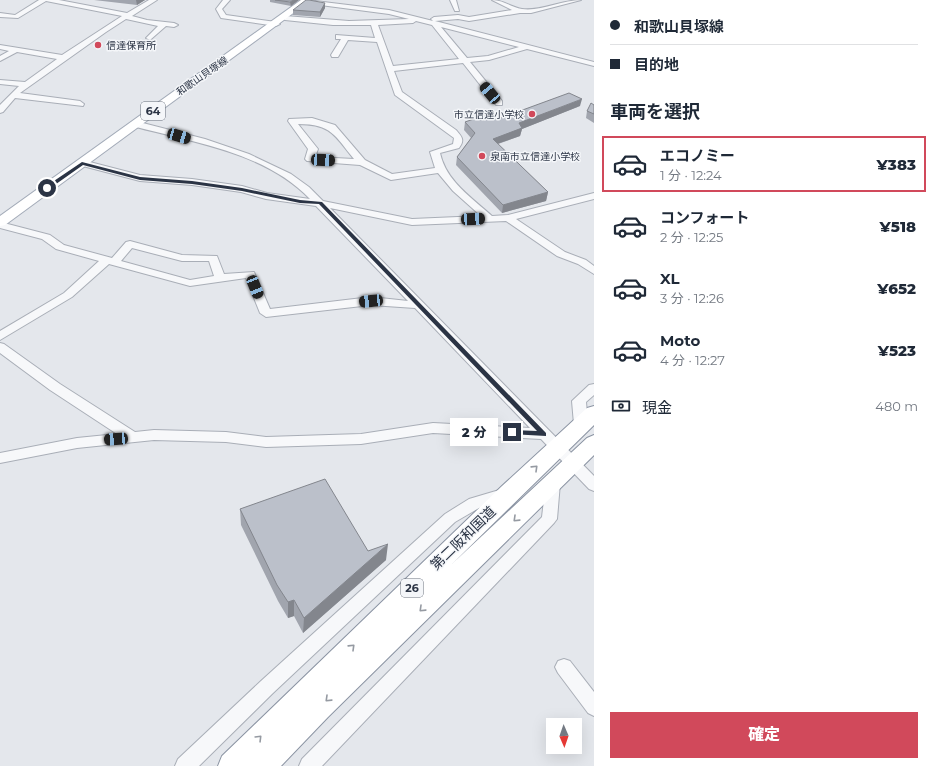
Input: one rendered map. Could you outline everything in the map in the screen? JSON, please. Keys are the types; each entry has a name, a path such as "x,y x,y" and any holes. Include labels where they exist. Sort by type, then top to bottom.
{"highway":[{"name":"第二阪和国道","path":"232,766 510,492 558,448 590,426"},
{"name":"第二阪和国道","path":"261,766 318,708 553,483 558,448"}],"main road":[{"path":"292,0 306,1"},
{"name":"和歌山貝塚線","path":"0,224 135,124 281,21 306,1"}],"street":[{"path":"1,13 16,16 44,0"},
{"path":"49,0 174,26"},
{"path":"0,110 13,95 26,84 126,16 154,0"},
{"path":"227,0 218,9 223,17 317,25 374,24 458,17 469,19 520,11 531,11 578,0"},
{"path":"453,0 457,10"},
{"path":"495,0 520,11"},
{"path":"306,1 389,12 594,64"},
{"path":"360,8 370,3"},
{"path":"434,23 498,104"},
{"path":"150,38 164,24"},
{"path":"374,24 398,92 453,132 458,138 456,146 435,152 440,170 454,186 489,218"},
{"path":"335,55 343,37 379,40"},
{"path":"0,47 64,58"},
{"path":"390,69 464,62 488,58 529,47"},
{"path":"0,59 15,50"},
{"path":"583,61 594,52"},
{"path":"0,82 26,84"},
{"path":"13,95 80,104"},
{"path":"362,162 310,159 313,149 292,121 312,121 332,127 362,162 391,177 440,170"},
{"path":"135,124 253,157 292,177 320,203 594,485"},
{"path":"82,163 140,178 192,182 242,190 300,201 320,203 412,222 508,218 594,196"},
{"path":"508,218 560,254 582,262 594,271"},
{"path":"0,224 46,237 60,247 190,283 250,274 266,313 371,301 418,305"},
{"path":"0,336 68,295 130,244 182,258 213,258 220,278"},
{"path":"0,346 56,387 133,437"},
{"path":"590,426 579,401 594,388"},
{"path":"0,458 77,442 154,435 226,437 266,442 329,442 361,440 433,428 558,448"},
{"path":"309,766 549,519 553,483"},
{"path":"185,766 267,687 450,518 474,503 510,492"},
{"path":"564,667 594,707"}],"building":[{"path":"275,0 294,0 290,2"},
{"path":"306,0 325,3 320,12 293,10"},
{"name":"泉南市立信達小学校","path":"569,93 582,99 519,123 522,128 493,139 548,192 503,205 457,157 475,133 465,122 488,114 498,119"},
{"path":"591,103 594,105 594,114 587,111"},
{"path":"325,479 368,551 388,544 304,618 294,600 288,602 277,585 240,509"}],"place":[{"name":"信達保育所","path":"98,45"},
{"name":"市立信達小学校","path":"532,114"},
{"name":"泉南市立信達小学校","path":"482,156"}],"route":[{"path":"47,188 82,163 154,181 192,182 242,190 266,196 320,203 544,434 512,432"}]}
